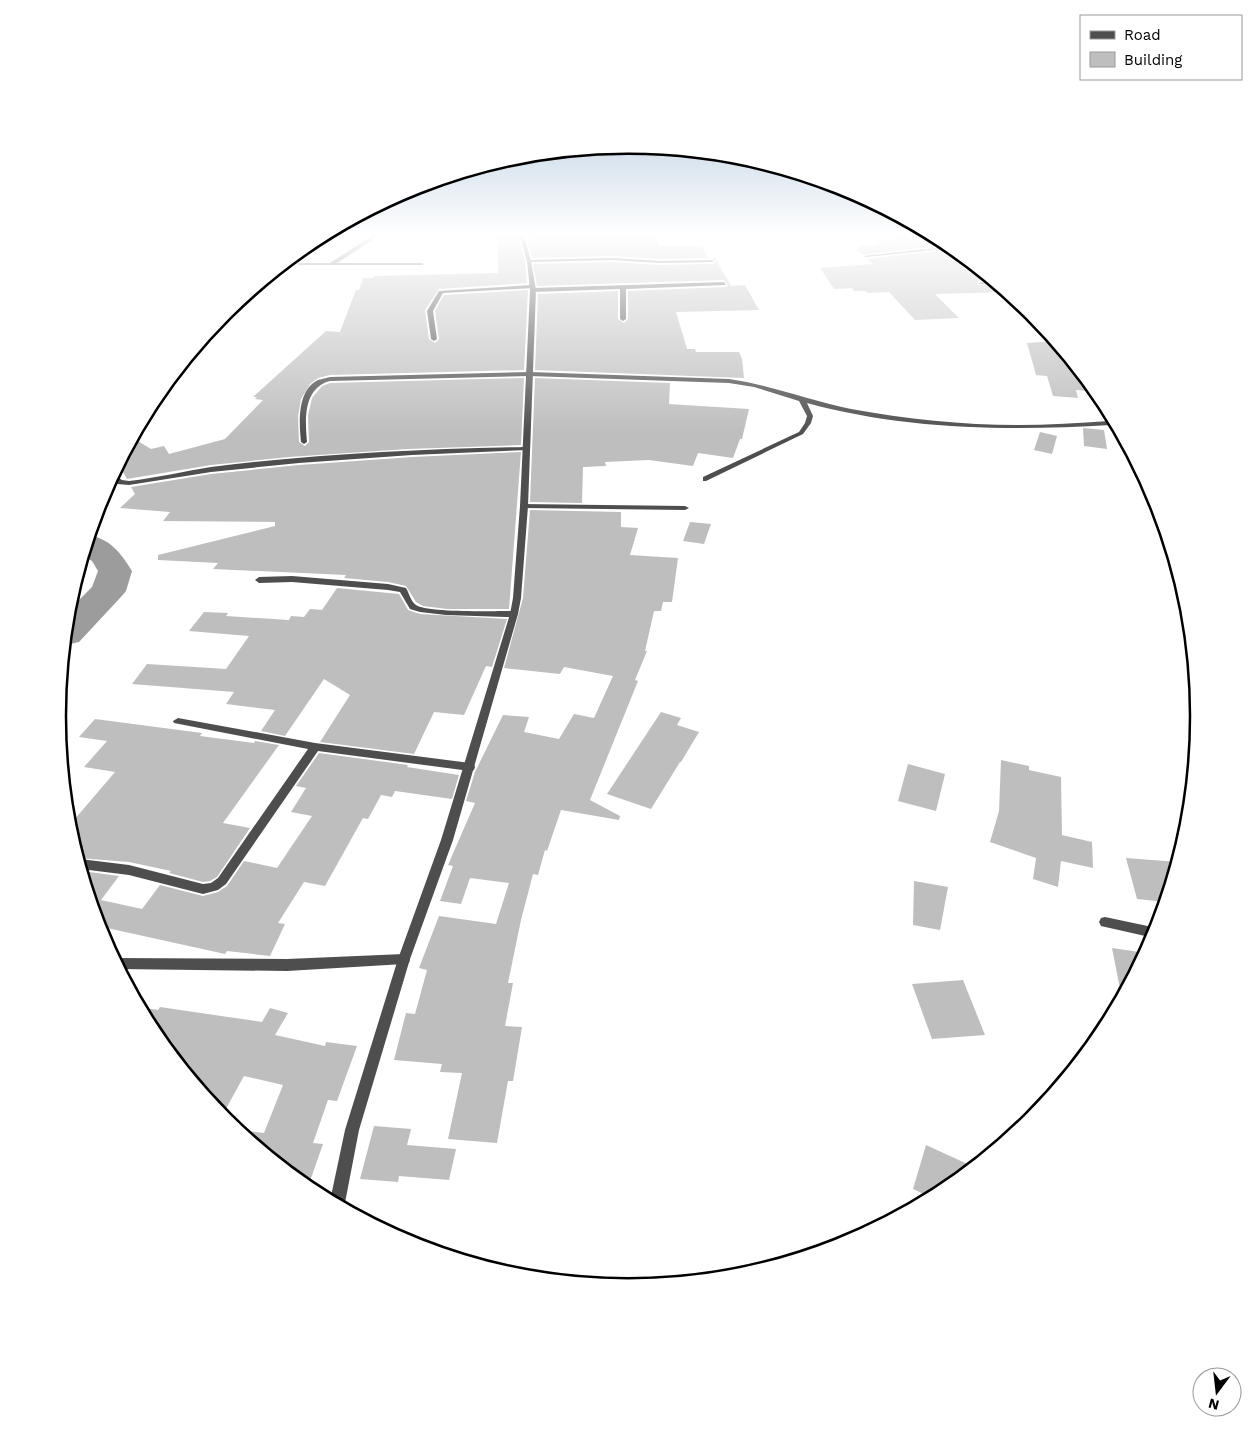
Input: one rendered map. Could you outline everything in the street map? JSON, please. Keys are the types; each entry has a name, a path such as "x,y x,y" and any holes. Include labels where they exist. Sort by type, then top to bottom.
{"street":[{"path":"434,339 430,311 436,300"},
{"path":"338,1198 352,1130 404,959 448,840 514,614 517,598 524,506 532,300"},
{"path":"622,300 623,319"},
{"path":"304,442 301,415 308,395 322,380 530,374 757,384 802,400 912,420 957,425 1039,427 1107,422"},
{"path":"706,478 801,432 808,423 810,416 802,400"},
{"path":"118,481 129,483 221,468 329,458 463,450 526,449"},
{"path":"524,506 685,508"},
{"path":"259,580 292,579 394,588 403,590 410,604 417,609 460,613 514,614"},
{"path":"178,721 315,747 470,767"},
{"path":"86,865 129,870 203,889 214,887 222,881 315,747"},
{"path":"1105,922 1148,930"},
{"path":"123,963 288,964 404,959"}],"building":[{"path":"352,300 432,300 425,310 429,339 435,343 439,339 435,311 441,300 528,300 524,370 330,375 318,378 310,384 301,399 298,417 299,442 305,446 309,442 308,415 312,398 322,386 330,383 524,378 521,445 408,449 289,457 211,465 127,479 122,471 138,441 151,449 164,446 169,454 225,439 263,400 253,397 326,331 340,332"},
{"path":"538,300 618,300 618,319 624,323 628,319 628,300 753,300 759,310 676,312 687,349 695,349 696,352 739,352 742,359 744,378 535,370"},
{"path":"896,300 941,300 959,318 915,320"},
{"path":"1048,342 1087,391 1076,390 1078,398 1053,396 1047,376 1036,375 1027,343"},
{"path":"535,378 670,383 669,404 749,409 742,439 740,439 733,458 698,453 693,466 649,460 605,462 606,466 583,467 582,503 530,502"},
{"path":"1083,428 1104,430 1107,449 1084,446"},
{"path":"1040,432 1057,436 1052,454 1034,450"},
{"path":"521,452 509,609 447,609 423,606 416,602 406,586 388,582 344,578 346,575 213,569 218,563 158,560 158,555 275,526 275,522 163,521 170,512 120,508 135,494 131,487 211,474 299,465"},
{"path":"530,510 621,512 621,527 638,528 630,555 678,558 672,602 663,602 661,611 654,611 645,651 647,651 635,680 638,681 590,800 620,816 619,820 561,810 547,851 545,850 538,875 533,874 508,983 513,983 505,1026 522,1027 513,1081 508,1081 497,1143 448,1139 462,1073 440,1072 442,1064 394,1060 406,1013 415,1014 427,970 419,968 439,916 496,924 509,883 470,878 461,904 440,901 453,866 448,865 475,803 466,801 475,772 503,715 529,717 524,732 559,739 574,714 594,718 613,676 564,667 560,674 504,668 523,598"},
{"path":"690,522 711,524 704,544 683,541"},
{"path":"337,588 399,594 408,610 420,614 507,619 492,667 486,666 464,715 434,712 414,754 320,742 350,695 324,679 285,736 261,731 275,710 226,704 234,692 132,684 147,664 226,669 249,636 189,631 204,612 228,613 226,616 289,620 291,616 304,617 310,609 322,610"},
{"path":"661,712 681,718 677,725 699,732 651,809 607,794"},
{"path":"95,719 202,733 200,736 279,745 223,823 250,828 217,877 203,882 169,873 171,871 129,862 84,858 76,818 115,772 84,767 107,741 79,737"},
{"path":"319,753 408,765 407,767 459,775 452,799 395,791 392,797 381,795 368,819 363,818 325,886 304,882 278,923 285,924 270,956 227,951 225,954 108,928 88,872 119,876 101,900 142,909 160,885 203,896 218,892 227,886 244,861 277,868 312,816 291,812 306,788 296,786"},
{"path":"1001,760 1029,766 1029,770 1061,777 1062,835 1092,842 1093,868 1061,861 1058,887 1033,879 1036,858 990,842 999,811"},
{"path":"908,764 945,774 936,811 898,801"},
{"path":"1126,858 1172,862 1159,901 1137,899"},
{"path":"914,881 948,887 940,930 913,925"},
{"path":"1112,948 1139,952 1120,988"},
{"path":"963,980 985,1035 932,1039 912,984"},
{"path":"160,1007 262,1022 270,1008 288,1013 275,1035 325,1046 326,1042 357,1046 337,1101 328,1100 313,1143 323,1144 311,1179 286,1162 250,1131 264,1133 283,1085 244,1076 226,1109 182,1058 149,1009 158,1010"},
{"path":"374,1126 411,1129 407,1145 456,1149 449,1180 399,1176 398,1182 360,1179"},
{"path":"926,1145 968,1164 924,1194 913,1189"}],"waterway":[{"path":"74,626 108,591 115,571 105,555 92,547"}]}
